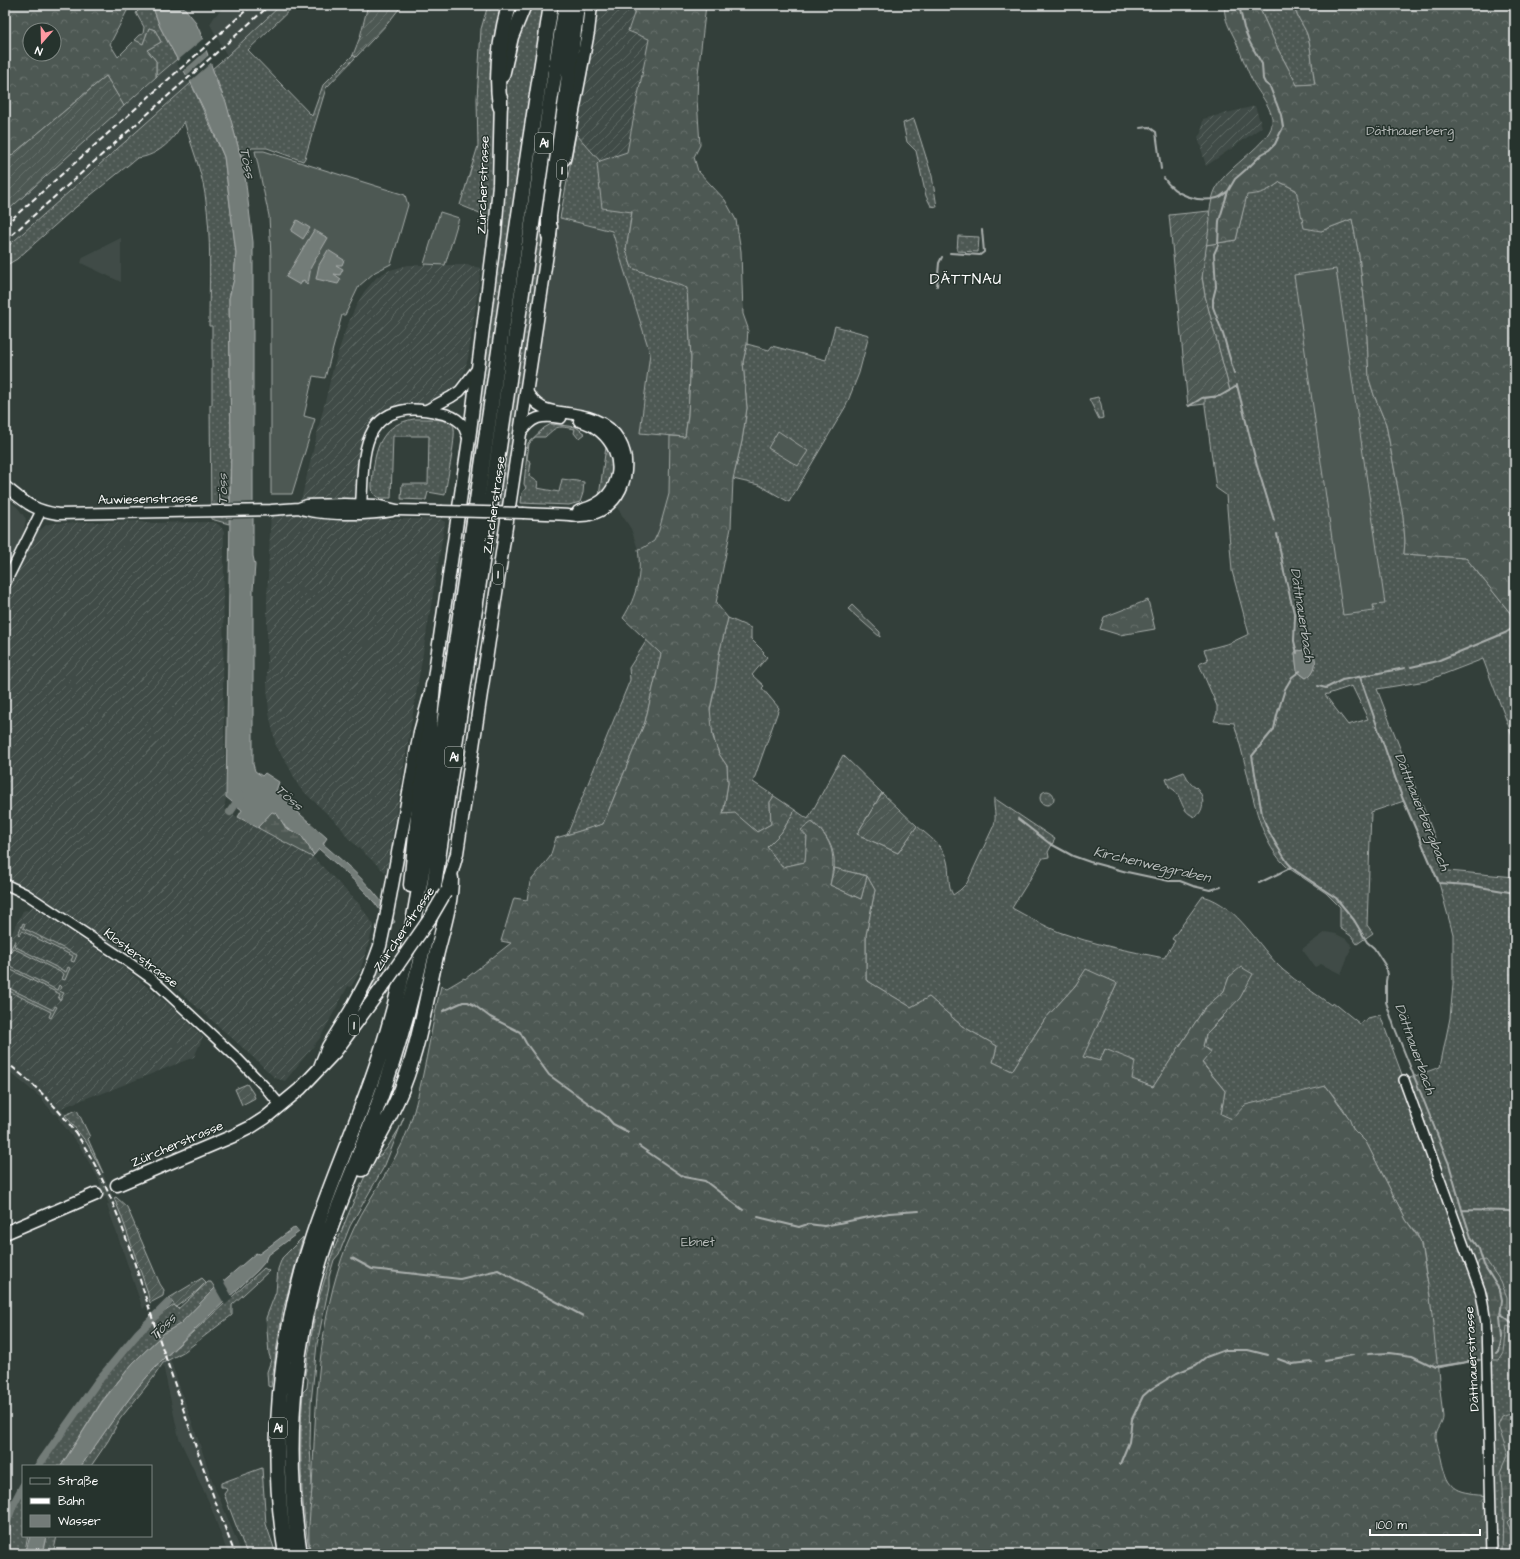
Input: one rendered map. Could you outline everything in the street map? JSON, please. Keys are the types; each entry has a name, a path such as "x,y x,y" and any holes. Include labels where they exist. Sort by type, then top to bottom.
{"highway":[{"path":"500,106 497,86 498,59 509,5"},
{"name":"A1","path":"286,1554 278,1487 278,1428 282,1369 292,1311 303,1267 315,1229 382,1050 403,974 414,920 429,832 533,116 551,5"},
{"name":"A1","path":"300,1554 291,1467 294,1390 299,1352 308,1301 320,1258 374,1117 396,1054 417,978 429,920 550,103 566,5"},
{"name":"A1","path":"549,236 550,216 577,5"},
{"name":"A1","path":"414,920 411,886 419,804 429,733 433,685"},
{"name":"A1","path":"333,1221 356,1184 395,1105 407,1076 418,1036 446,914 451,889 451,878"}],"main road":[{"name":"Zürcherstrasse","path":"320,1066 328,1047 351,1010 369,976 380,946 390,900 420,732 433,685 469,439 493,249 498,204 500,106 508,53 518,18 525,5"},
{"name":"Zürcherstrasse","path":"117,1185 251,1127 300,1089 320,1066 335,1052 431,917 445,893 451,878 457,853 549,236 554,217 588,32 591,5"},
{"path":"588,32 596,5"},
{"path":"427,410 451,398 460,391 477,369"},
{"name":"Auwiesenstrasse","path":"299,508 308,512 376,514 397,510 581,516 596,512 608,505 616,497 626,476 625,452 617,436 604,424 586,416 546,409 535,402 526,390"},
{"path":"361,505 365,451 368,441 378,423 393,413 414,408 444,414 459,421 469,439"},
{"name":"Auwiesenstrasse","path":"519,435 526,425 533,419 552,417 579,421 591,425 601,432 612,446 618,460 618,469 612,488 597,504 571,515"},
{"name":"Auwiesenstrasse","path":"5,486 28,505 41,511 58,514 267,510 299,508 314,504 376,505 397,510"},
{"path":"5,1233 96,1194"}],"street":[{"path":"5,584 41,511"},
{"name":"Klosterstrasse","path":"5,884 26,894 152,979 237,1058 264,1086 280,1106"},
{"name":"Dättnauerstrasse","path":"1404,1080 1484,1304 1486,1323 1492,1554"}],"shaded area":[{"path":"226,5 281,5 227,56 210,24 215,16"},
{"path":"596,5 637,5 628,31 649,39 627,153 600,161 570,128"},
{"path":"177,59 191,83 5,249 5,213"},
{"path":"1255,106 1262,127 1206,166 1198,137 1201,133 1203,119"},
{"path":"554,217 612,231 650,353 640,432 670,436 669,494 657,538 643,548 638,549 631,529 613,501 623,448 563,412 523,409"},
{"path":"121,238 121,282 81,263 83,257"},
{"path":"408,265 467,265 481,268 468,358 464,372 454,386 439,401 427,410 403,410 373,431 361,504 376,514 375,519 440,519 445,522 386,873 348,838 340,826 299,787 276,746 269,713 267,685 267,600 271,510 299,508 333,369 345,331 364,292 377,277 387,271"},
{"path":"5,497 18,508 26,519 23,534 5,570"},
{"path":"139,521 145,523 214,522 224,531 223,693 226,797 224,809 247,823 314,858 359,904 374,925 360,971 351,987 348,986 320,1038 285,1081 275,1078 154,969 155,966 148,962 146,965 141,963 142,960 120,949 30,889 5,878 5,597 37,533 46,525 53,523"},
{"path":"32,906 123,967 174,1009 203,1037 194,1057 61,1108 31,1074 5,1054 5,947 23,911 28,911"},
{"path":"1326,932 1336,934 1346,939 1352,946 1341,974 1321,964 1315,967 1302,949"},
{"path":"5,1054 31,1074 61,1108 87,1143 98,1162 121,1215 129,1212 150,1286 147,1293 149,1302 143,1309 107,1205 109,1204 97,1176 80,1147 58,1118 59,1117 54,1114 40,1097 5,1068"},
{"path":"168,1359 170,1359 216,1491 242,1554 228,1554 209,1502 179,1438 163,1365"}],"green space":[{"path":"5,5 130,5 110,44 118,57 135,40 143,44 149,28 155,30 161,42 147,50 156,61 156,77 124,106 106,76 5,161"},
{"path":"139,5 152,5 160,27 177,59 156,77 156,61 147,50 161,42 155,30 149,28 143,44 134,40 139,35 143,34 144,27 136,13"},
{"path":"281,5 295,5 248,50 312,116 323,85 353,55 356,57 326,88 303,161 267,148 252,148 241,156 225,100 212,69"},
{"path":"368,5 402,5 388,23 356,57 353,55 360,37"},
{"path":"488,5 596,5 561,172 508,512 461,491 497,220 460,205 478,146 477,99 481,29"},
{"name":"Ebnet","path":"637,5 706,5 698,74 697,99 700,145 694,157 698,171 725,200 736,220 741,251 743,314 748,328 747,344 743,362 747,408 742,441 733,479 731,528 716,603 728,618 719,654 716,682 710,709 713,737 719,754 727,766 728,783 723,814 735,813 757,832 771,824 770,802 774,796 795,810 781,833 767,847 782,867 805,862 807,837 801,830 812,822 825,836 832,850 833,866 830,885 861,899 867,876 875,890 866,935 866,980 911,1007 929,997 962,1026 997,1046 993,1062 1012,1071 1045,1019 1075,986 1086,969 1117,983 1083,1057 1100,1061 1105,1049 1135,1061 1132,1079 1153,1087 1204,1009 1224,991 1229,977 1241,967 1253,974 1240,998 1206,1034 1203,1046 1211,1052 1202,1063 1225,1091 1221,1114 1232,1119 1245,1105 1326,1086 1349,1118 1353,1129 1366,1142 1406,1220 1420,1240 1430,1297 1443,1417 1436,1437 1444,1470 1451,1485 1456,1489 1470,1493 1491,1495 1492,1554 311,1554 309,1531 317,1395 329,1303 347,1244 361,1214 403,1142 409,1127 423,1075 441,986 447,988 464,978 465,979 511,943 501,941 514,898 527,900 530,882 550,857 556,838 603,824 645,722 661,654 623,618 632,601 639,576 638,549 643,548 654,541 659,530 669,494 670,436 685,437 688,415 691,358 687,288 632,268 626,250 632,212 602,208 597,164 600,161 627,152 649,39 628,31"},
{"name":"Dättnauerberg","path":"1225,5 1258,5 1278,49 1297,85 1315,84 1309,40 1294,5 1515,5 1515,619 1466,558 1404,554 1405,541 1403,516 1386,424 1369,379 1366,315 1359,255 1352,219 1321,231 1304,228 1296,190 1280,182 1265,192 1247,195 1236,240 1206,245 1210,207 1217,186 1230,171 1264,139 1272,125 1269,109 1246,68 1228,24 1225,13"},
{"path":"1258,5 1294,5 1309,40 1315,84 1297,85 1278,49"},
{"path":"106,76 124,106 5,213 5,161"},
{"path":"191,83 224,157 236,253 234,279 229,299 231,442 229,524 211,519 210,405 212,405 212,326 209,326 209,227 203,185 184,121 171,140 159,150 145,157 137,158 71,211 17,259 5,266 5,249"},
{"path":"914,119 932,176 937,207 931,206 926,196 916,151 907,142 903,123"},
{"path":"576,134 600,161 597,164 632,211 626,250 632,268 687,287 691,358 688,415 685,437 640,433 650,353 612,231 560,218"},
{"path":"255,151 264,151 405,195 408,205 391,264 375,272 359,286 345,315 342,315 325,378 313,376 304,416 315,419 292,494 271,494 271,257 269,216"},
{"path":"1280,182 1296,190 1321,231 1352,219 1359,255 1366,315 1369,379 1386,424 1403,516 1405,541 1404,554 1466,558 1515,619 1515,743 1483,659 1426,681 1377,689 1448,871 1515,877 1515,1467 1513,1470 1512,1504 1515,1507 1515,1520 1512,1518 1508,1554 1492,1554 1486,1359 1437,1368 1430,1297 1421,1243 1417,1234 1406,1220 1366,1142 1353,1129 1343,1108 1326,1086 1232,1120 1221,1114 1225,1091 1202,1062 1210,1053 1203,1046 1206,1034 1222,1018 1229,977 1224,991 1204,1009 1153,1087 1132,1079 1105,1049 1100,1061 1082,1057 1117,983 1086,970 1075,986 1045,1019 1012,1071 993,1062 997,1046 962,1026 929,997 911,1007 866,980 866,935 875,890 867,876 834,868 832,848 826,836 817,826 812,822 807,837 805,862 782,867 767,847 781,833 795,810 808,819 843,755 882,793 857,834 898,853 917,826 943,851 948,865 950,887 953,895 967,883 994,825 994,798 1055,839 1048,852 1049,857 1043,858 1012,908 1059,932 1111,947 1164,958 1175,941 1172,939 1203,896 1216,901 1227,908 1247,928 1283,970 1331,1005 1333,1002 1360,1024 1368,1018 1380,1015 1404,1080 1440,1067 1450,1018 1453,985 1453,934 1439,883 1404,801 1371,812 1367,925 1373,933 1357,944 1351,936 1340,928 1340,907 1326,893 1287,867 1271,848 1257,813 1234,723 1214,721 1217,713 1217,706 1199,664 1208,660 1204,650 1230,643 1249,634 1232,571 1226,495 1216,488 1204,398 1217,397 1230,391 1205,296 1202,276 1206,245 1236,240 1247,194 1261,193","holes":["1303,650 1313,653 1315,660 1313,670 1306,678 1302,676 1296,664 1295,652","1352,686 1368,719 1348,725 1325,695"]},
{"path":"1209,211 1210,220 1202,278 1205,296 1230,391 1217,397 1205,398 1205,404 1188,406 1169,215"},
{"path":"440,212 459,218 445,265 424,264"},
{"path":"958,236 979,237 978,252 957,251"},
{"path":"1336,269 1385,604 1373,605 1374,611 1343,615 1294,275"},
{"path":"835,326 869,335 859,373 846,406 789,502 759,485 733,479 742,441 747,408 743,362 747,344 769,350 772,346 826,360"},
{"path":"1098,397 1101,404 1103,418 1099,419 1089,399"},
{"path":"414,419 441,420 453,425 453,447 445,495 428,492 426,500 401,499 402,484 428,484 429,436 393,436 391,498 377,497 373,492 372,483 374,462 379,444 383,437 395,425"},
{"path":"551,424 576,427 585,434 578,438 574,433 575,429 558,427 545,437 535,437 529,444 527,459 531,462 529,476 538,482 537,488 559,492 562,479 584,482 580,502 569,505 521,503 522,493 526,488 524,484 528,443 544,428"},
{"path":"778,431 808,451 798,466 768,448"},
{"path":"606,447 611,459 612,472 607,485 599,496"},
{"path":"1148,600 1155,629 1120,635 1100,629 1104,617"},
{"path":"852,605 880,632 880,637 848,609"},
{"path":"728,618 751,628 751,639 767,657 752,675 764,686 762,688 779,708 753,782 774,796 770,803 771,824 757,832 735,814 723,814 728,783 727,766 719,754 711,727 710,711 716,682 718,658"},
{"path":"647,640 661,654 645,722 603,824 567,835 630,680 629,668"},
{"path":"1184,772 1190,782 1201,794 1203,802 1201,810 1196,817 1190,815 1186,811 1177,794 1169,787 1166,779"},
{"path":"1044,791 1050,791 1054,795 1054,801 1050,805 1044,805 1040,801 1040,795"},
{"path":"882,793 917,826 898,853 857,834"},
{"path":"272,811 277,814 286,828 301,835 314,855 312,857 258,827"},
{"path":"834,868 867,876 861,899 830,885"},
{"path":"23,923 25,924 23,928 77,955 74,962 71,961 73,956 22,931 19,935 18,934"},
{"path":"15,941 14,946 66,972 68,967 70,968 65,980 62,979 64,974 13,948 10,953 9,952"},
{"path":"383,950 387,968 382,979 335,1044"},
{"path":"5,964 57,990 59,985 61,987 59,991 64,993 60,1000 58,999 60,994 5,967"},
{"path":"5,986 53,1010 55,1006 57,1007 51,1018 49,1017 51,1012 5,989"},
{"path":"247,1084 255,1098 242,1105 235,1089"},
{"path":"77,1110 90,1137 88,1139 103,1173 87,1143 65,1115"},
{"path":"404,1117 385,1165 350,1226 339,1254 334,1260 329,1277 329,1286 317,1344 311,1403 310,1444 312,1488 309,1549 302,1490 301,1432 303,1392 307,1388 308,1379 305,1375 316,1308 333,1252 372,1160 381,1155 387,1148 399,1129"},
{"path":"116,1197 127,1207 160,1284 164,1290 163,1296 150,1303 147,1290 114,1198"},
{"path":"303,1237 283,1310 271,1387 268,1386 267,1372 271,1360 269,1354 266,1318 276,1292 278,1269 282,1258"},
{"path":"1486,1260 1501,1282 1507,1297 1507,1308 1515,1318 1515,1329 1507,1326 1504,1352 1499,1360 1492,1360 1487,1294 1477,1266 1479,1261"},
{"path":"264,1268 269,1271 232,1305 232,1315 185,1351 163,1363 153,1378 120,1419 108,1441 92,1465 82,1465 138,1387 162,1360"},
{"path":"202,1278 206,1282 176,1307 169,1298"},
{"path":"208,1282 211,1282 215,1288 180,1324 164,1333 133,1363 102,1401 62,1465 42,1465 99,1381 151,1321 174,1305 178,1309"},
{"path":"1515,1411 1515,1467 1512,1474 1510,1495 1511,1501 1515,1507 1515,1520 1509,1518 1506,1521 1513,1534 1514,1544 1508,1554 1502,1554 1503,1507 1501,1472 1508,1456 1498,1425 1502,1416"},
{"path":"262,1468 266,1524 276,1554 247,1554 224,1494 227,1490 225,1487 221,1487 221,1483"},
{"path":"22,1494 22,1537 28,1537 24,1554 5,1554 6,1537 15,1506"},
{"path":"46,1537 57,1537 53,1554 42,1554"}],"water":[{"path":"152,5 182,5 195,21 219,88 226,102 244,168 253,242 253,556 255,565 253,590 253,764 255,771 262,776 265,773 279,782 276,791 291,803 292,807 327,838 323,844 353,871 380,899 395,922 390,925 375,903 358,884 319,849 314,855 301,835 286,828 277,814 272,812 258,827 260,829 238,817 242,810 226,797 231,442 229,298 234,279 236,253 224,157 191,83 160,27"},
{"path":"297,220 310,228 303,239 291,231"},
{"path":"314,230 328,238 311,267 308,284 303,280 300,285 286,277"},
{"path":"328,250 344,260 342,265 336,265 343,269 340,275 334,274 341,279 338,284 316,279 319,265"},
{"path":"1306,650 1313,653 1315,656 1315,667 1312,673 1306,678 1297,671 1295,653 1296,651"},
{"path":"295,1227 299,1232 267,1256 265,1262 257,1271 162,1360 138,1387 82,1465 62,1465 102,1402 133,1363 164,1333 180,1324 214,1289 256,1253 259,1254"},
{"path":"30,1537 46,1537 42,1554 25,1554"}],"pier":[{"path":"204,38 208,49 182,72 176,62"},
{"path":"209,55 212,62 188,83 185,77"},
{"path":"255,502 255,518 227,519 228,503"},
{"path":"222,1279 233,1298 225,1305 214,1286"}],"waterway":[{"name":"Dättnauerbach","path":"1234,373 1223,334 1213,307 1216,287 1214,254 1218,245 1219,221 1228,191 1235,179 1275,144 1283,127 1281,115 1270,87 1263,79 1262,64 1250,43 1244,28 1239,5"},
{"path":"1140,128 1149,127 1156,132 1161,169"},
{"path":"1164,178 1168,184 1180,193 1195,198 1217,198 1228,191"},
{"path":"950,253 980,255 984,252 982,230"},
{"path":"937,286 939,263 942,257"},
{"name":"Dättnauerbach","path":"1237,385 1257,466 1274,520"},
{"path":"1189,406 1202,398 1220,396 1237,386"},
{"name":"Dättnauerbach","path":"1277,534 1284,572 1295,617 1294,641 1297,653"},
{"path":"1411,667 1437,661 1505,633 1513,628"},
{"name":"Dättnauerbergbach","path":"1318,686 1326,688 1342,680 1405,668"},
{"name":"Dättnauerbach","path":"1300,671 1292,677 1285,689 1274,729 1252,756 1262,814 1267,828 1288,863 1296,871 1336,898 1354,920 1367,942 1374,948 1385,965 1387,975 1386,1002 1394,1026 1449,1164 1471,1237 1479,1249 1484,1265 1500,1291 1502,1300 1500,1317 1502,1337 1499,1351 1497,1353"},
{"name":"Dättnauerbergbach","path":"1360,677 1402,797 1439,883 1468,885 1515,893"},
{"path":"230,812 241,796"},
{"name":"Kirchenweggraben","path":"1018,819 1049,843 1073,856 1090,862 1169,881 1180,881 1210,890 1221,887"},
{"name":"Kirchenweggraben","path":"1259,883 1292,867"},
{"path":"443,1011 463,1002 468,1002 490,1017 520,1032 549,1075 606,1116 613,1124 628,1132"},
{"path":"639,1146 684,1177 705,1181 743,1210"},
{"path":"1462,1210 1509,1211"},
{"path":"758,1217 799,1227 808,1224 824,1226 889,1213 919,1211"},
{"path":"352,1258 372,1269 460,1279 498,1270 583,1316"},
{"name":"Töss","path":"39,1465 98,1381 138,1333 168,1303"},
{"path":"1500,1313 1515,1325"},
{"name":"Dättnauerbach","path":"1120,1464 1129,1442 1132,1419 1143,1396 1151,1389 1177,1373 1196,1365 1206,1357 1225,1350 1248,1350 1268,1355"},
{"name":"Dättnauerbach","path":"1368,1354 1390,1353 1412,1356 1435,1367 1479,1360"},
{"name":"Dättnauerbach","path":"1325,1360 1353,1355"},
{"name":"Dättnauerbach","path":"1278,1359 1292,1364 1312,1362"},
{"path":"5,1527 13,1505 22,1488"}],"tunnel":[{"path":"96,1194 117,1185"}],"railway":[{"path":"5,225 252,5"},
{"path":"5,241 270,5"},
{"path":"5,1061 24,1076 66,1119 88,1152 101,1177 123,1229 195,1445 235,1554"}],"district":[{"name":"DÄTTNAU","path":"966,279"}]}
